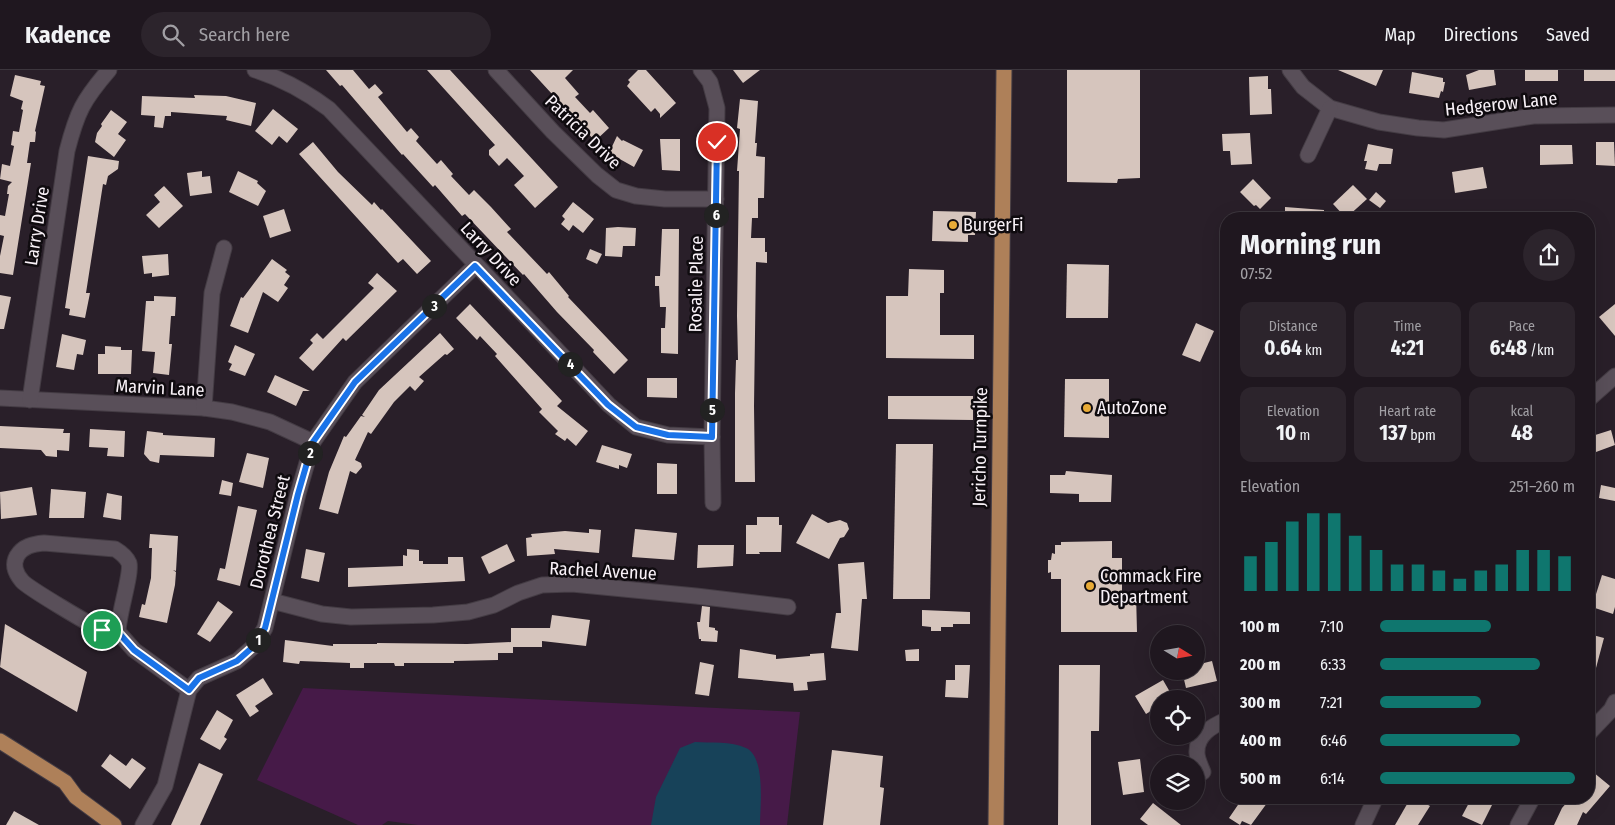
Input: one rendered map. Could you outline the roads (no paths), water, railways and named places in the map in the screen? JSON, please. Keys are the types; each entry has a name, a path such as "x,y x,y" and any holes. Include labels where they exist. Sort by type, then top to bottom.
{"main road":[{"name":"Jericho Turnpike","path":"996,825 1004,70"},
{"path":"0,741 65,782 76,797 114,825"}],"street":[{"name":"Larry Drive","path":"30,400 67,151 75,118 89,92 109,70"},
{"name":"Larry Drive","path":"255,70 278,77 304,90 329,109 608,405 636,427 668,435 712,437"},
{"name":"Patricia Drive","path":"496,70 553,132 597,175 616,190 636,196 655,198 716,199"},
{"name":"Rosalie Place","path":"701,70 710,82 717,108 712,437 713,503"},
{"name":"Hedgerow Lane","path":"1290,70 1303,87 1330,108 1379,122 1444,130 1469,128 1533,116 1615,115"},
{"path":"1308,155 1330,108"},
{"path":"204,408 212,293 224,248"},
{"name":"Dorothea Street","path":"189,690 199,678 237,661 254,646 265,628 286,539 313,442 355,382 475,266"},
{"path":"1595,394 1615,376"},
{"name":"Marvin Lane","path":"0,398 204,408 232,412 270,422 313,442"},
{"path":"118,632 118,618 129,576 129,563 123,554 115,549 44,543 32,544 22,549 16,558 14,569 23,582 102,630 118,632 134,650 189,690 165,786 143,825"},
{"name":"Rachel Avenue","path":"272,601 322,614 351,616 433,615 468,612 494,605 518,593 542,585 572,584 788,607"},
{"path":"1595,726 1615,702"},
{"path":"1198,755 1202,735 1220,722"},
{"path":"1363,825 1373,804"},
{"path":"1518,825 1529,804"}],"water":[{"path":"695,742 734,744 746,748 752,753 757,761 759,771 761,795 760,825 651,825 656,797 680,748"}],"place":[{"name":"BurgerFi","path":"953,225"},
{"name":"AutoZone","path":"1087,408"},
{"name":"Commack Fire Department","path":"1090,586"}]}
